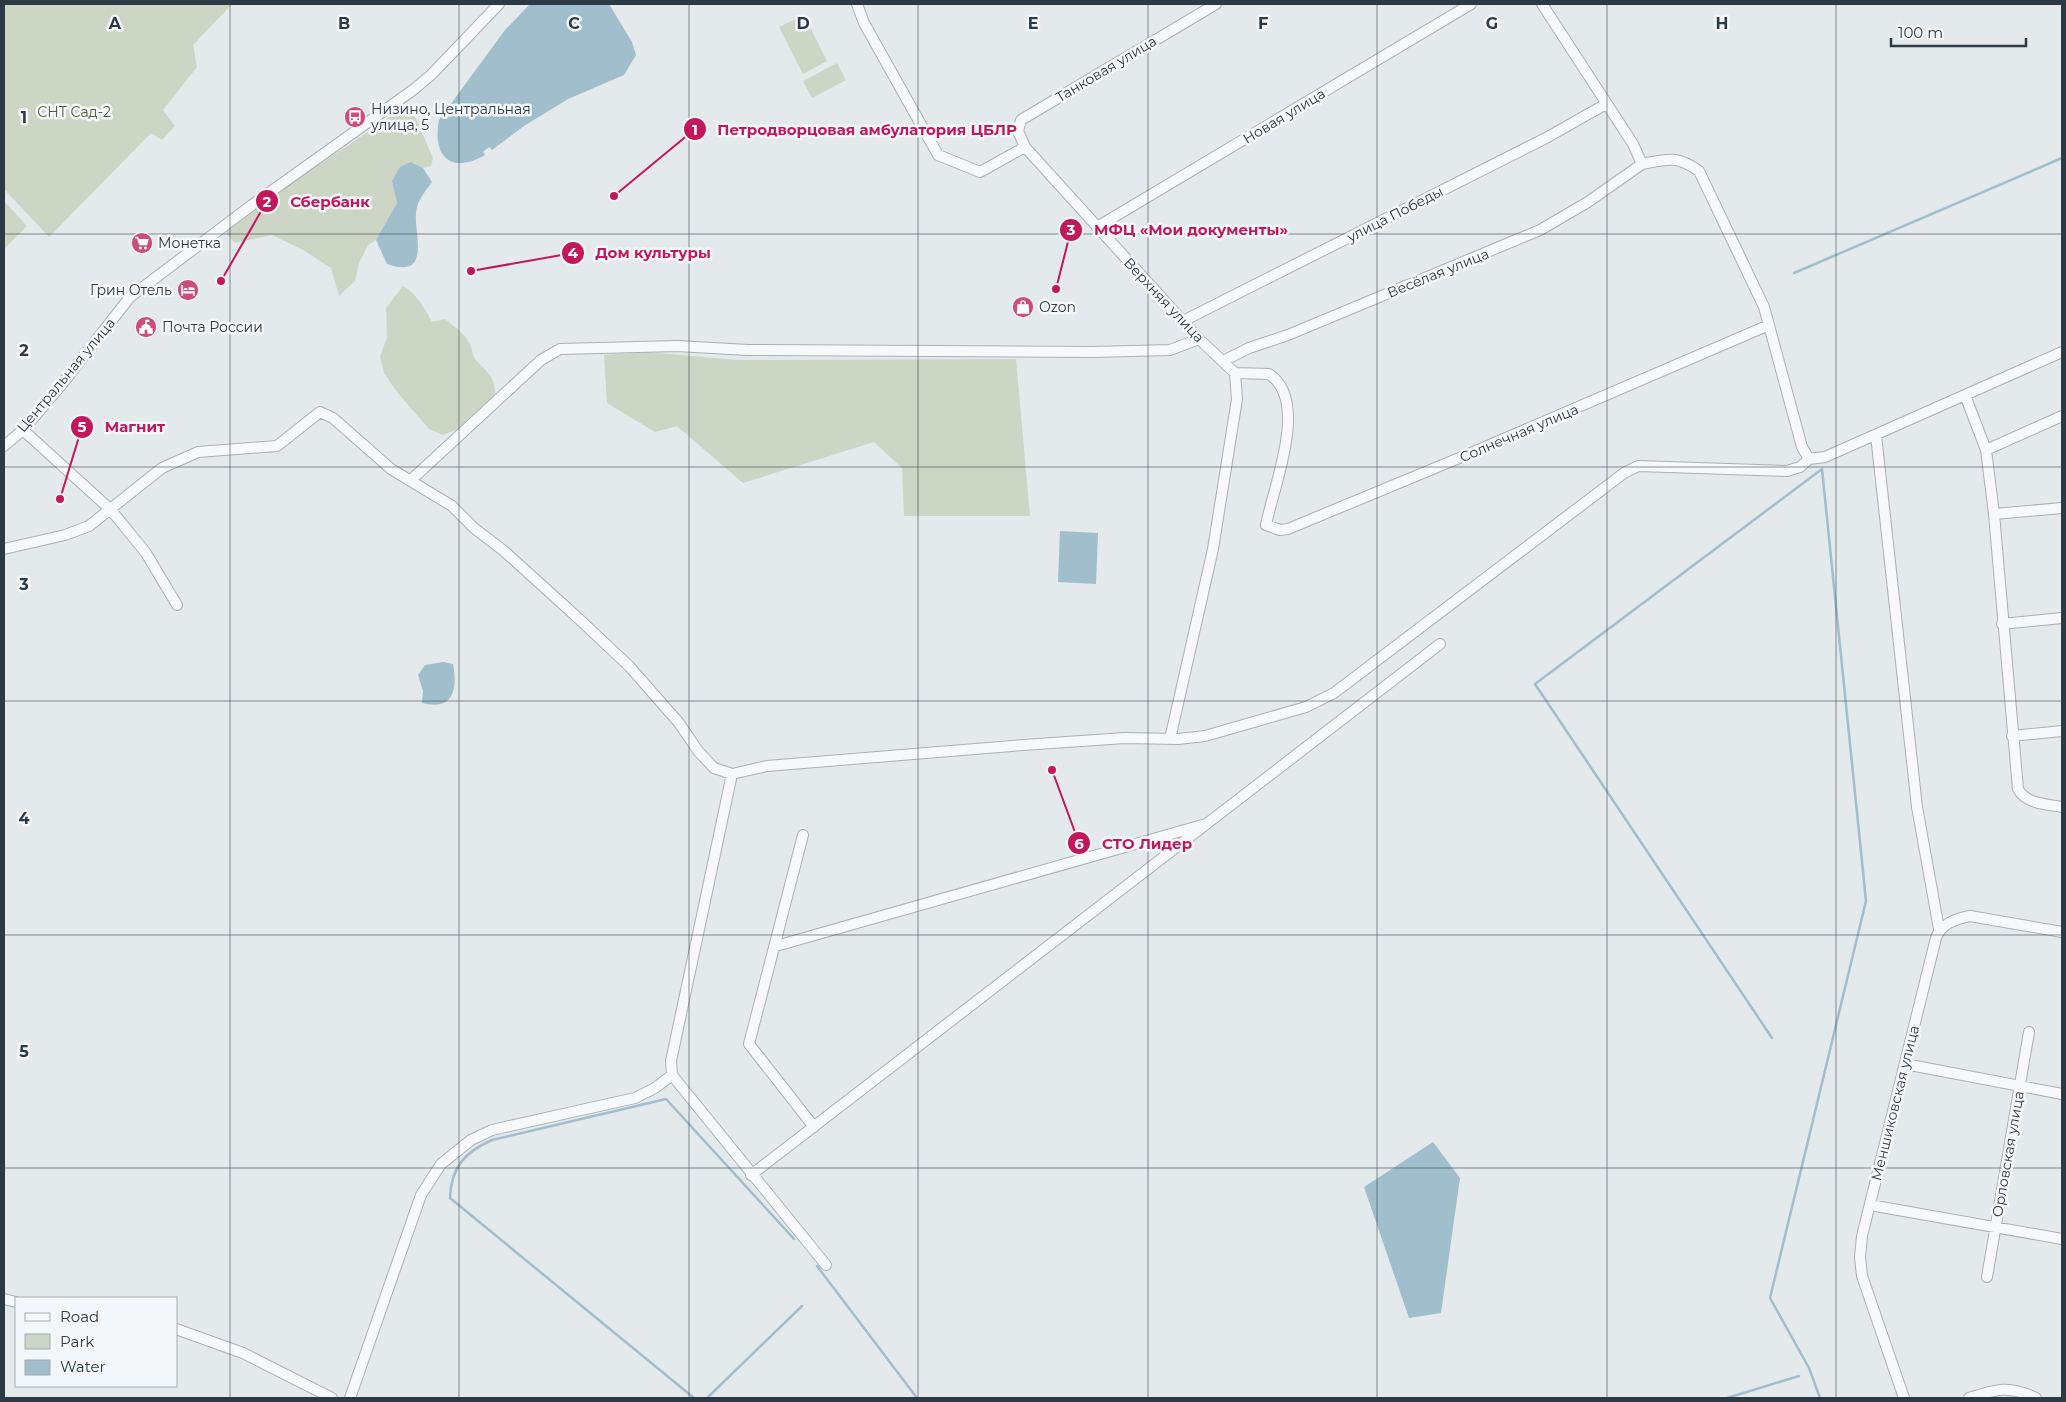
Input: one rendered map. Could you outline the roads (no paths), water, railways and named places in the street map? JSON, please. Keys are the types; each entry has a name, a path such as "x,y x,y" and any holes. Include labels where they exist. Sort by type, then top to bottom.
{"street":[{"name":"Центральная улица","path":"4,446 23,430 130,297 252,205 413,90 431,75 467,35 500,4"},
{"path":"857,4 864,23 938,155 980,172 1025,147"},
{"name":"Танковая улица","path":"1025,147 1018,131 1021,120 1216,4"},
{"name":"Новая улица","path":"1097,227 1471,4"},
{"path":"1542,4 1633,144 1642,164 1667,160 1683,160 1699,171 1764,307 1802,447 1809,459"},
{"name":"улица Победы","path":"1183,320 1546,138 1606,104"},
{"name":"Верхняя улица","path":"1025,147 1199,339 1224,360 1235,373"},
{"name":"Весёлая улица","path":"1224,360 1249,348 1288,336 1540,230 1588,202 1642,164"},
{"name":"Солнечная улица","path":"1235,373 1269,374 1279,384 1286,402 1288,438 1270,500 1266,525 1280,530 1288,529 1473,452 1769,325"},
{"path":"411,480 542,360 560,349 677,346 776,350 1092,352 1170,350 1199,339"},
{"path":"4,549 65,536 89,526 112,512 162,468 198,452 276,446 320,412 333,418 391,469 452,506 474,528 504,551 629,666 679,723 698,751 714,768 732,774 766,766 934,752 1124,738 1170,739 1213,734 1306,707 1334,693 1624,473 1638,466 1787,471 1800,467 1809,459 1826,457 1876,436 2062,352"},
{"path":"1170,739 1213,549 1237,399 1235,373"},
{"path":"1965,396 1986,450 1994,514 2002,624 2018,788 2022,796 2032,801 2062,807"},
{"path":"1986,450 2062,416"},
{"path":"23,430 112,512 146,552 177,605"},
{"path":"1876,436 1917,808 1939,929 1956,919 1970,916 2062,932"},
{"path":"1994,514 2062,508"},
{"path":"2002,624 2062,618"},
{"path":"751,1175 1212,822 1440,644"},
{"path":"2012,736 2062,731"},
{"path":"732,774 671,1060 672,1075 751,1175 826,1265"},
{"path":"776,946 1212,822"},
{"path":"803,835 776,946 748,1044 814,1127"},
{"name":"Меншиковская улица","path":"1904,1398 1862,1276 1860,1257 1862,1236 1939,929"},
{"name":"Орловская улица","path":"1987,1277 2029,1032"},
{"path":"1905,1064 2062,1094"},
{"path":"350,1398 421,1196 442,1164 471,1140 492,1130 635,1098 655,1088 672,1075"},
{"path":"1870,1205 2062,1239"},
{"path":"178,1329 242,1353 332,1398"},
{"path":"1969,1398 1992,1390 2008,1388 2036,1398"}],"water":[{"path":"530,4 609,4 632,42 636,55 624,75 568,99 524,126 492,150 489,147 483,152 485,155 473,161 454,162 447,158 438,143 439,120 505,30"},
{"path":"411,162 423,168 432,182 422,196 416,213 418,252 410,266 401,267 387,264 376,240 397,203 392,181 400,167"},
{"path":"1060,531 1098,533 1096,584 1058,582"},
{"path":"443,662 453,664 455,682 451,696 441,704 422,703 423,691 418,675 425,665"},
{"path":"1433,1142 1460,1178 1441,1313 1409,1318 1364,1187"}],"waterway":[{"path":"1794,273 2062,158"},
{"path":"1772,1038 1535,684 1822,469 1866,901 1770,1298 1809,1368 1820,1398"},
{"path":"694,1398 450,1198 453,1178 461,1162 474,1150 492,1140 666,1099 794,1239"},
{"path":"817,1266 917,1398"},
{"path":"707,1398 802,1306"},
{"path":"1727,1398 1799,1376"}],"place":[{"name":"Низино, Центральная улица, 5","path":"355,117"},
{"name":"Петродворцовая амбулатория ЦБЛР","path":"614,196"},
{"name":"Монетка","path":"142,243"},
{"name":"Дом культуры","path":"471,271"},
{"name":"Сбербанк","path":"221,281"},
{"name":"МФЦ «Мои документы»","path":"1056,289"},
{"name":"Грин Отель","path":"188,290"},
{"name":"Ozon","path":"1023,307"},
{"name":"Почта России","path":"146,327"},
{"name":"Магнит","path":"60,499"},
{"name":"СТО Лидер","path":"1052,770"}],"park label":[{"name":"СНТ Сад-2","path":"74,112"}]}
